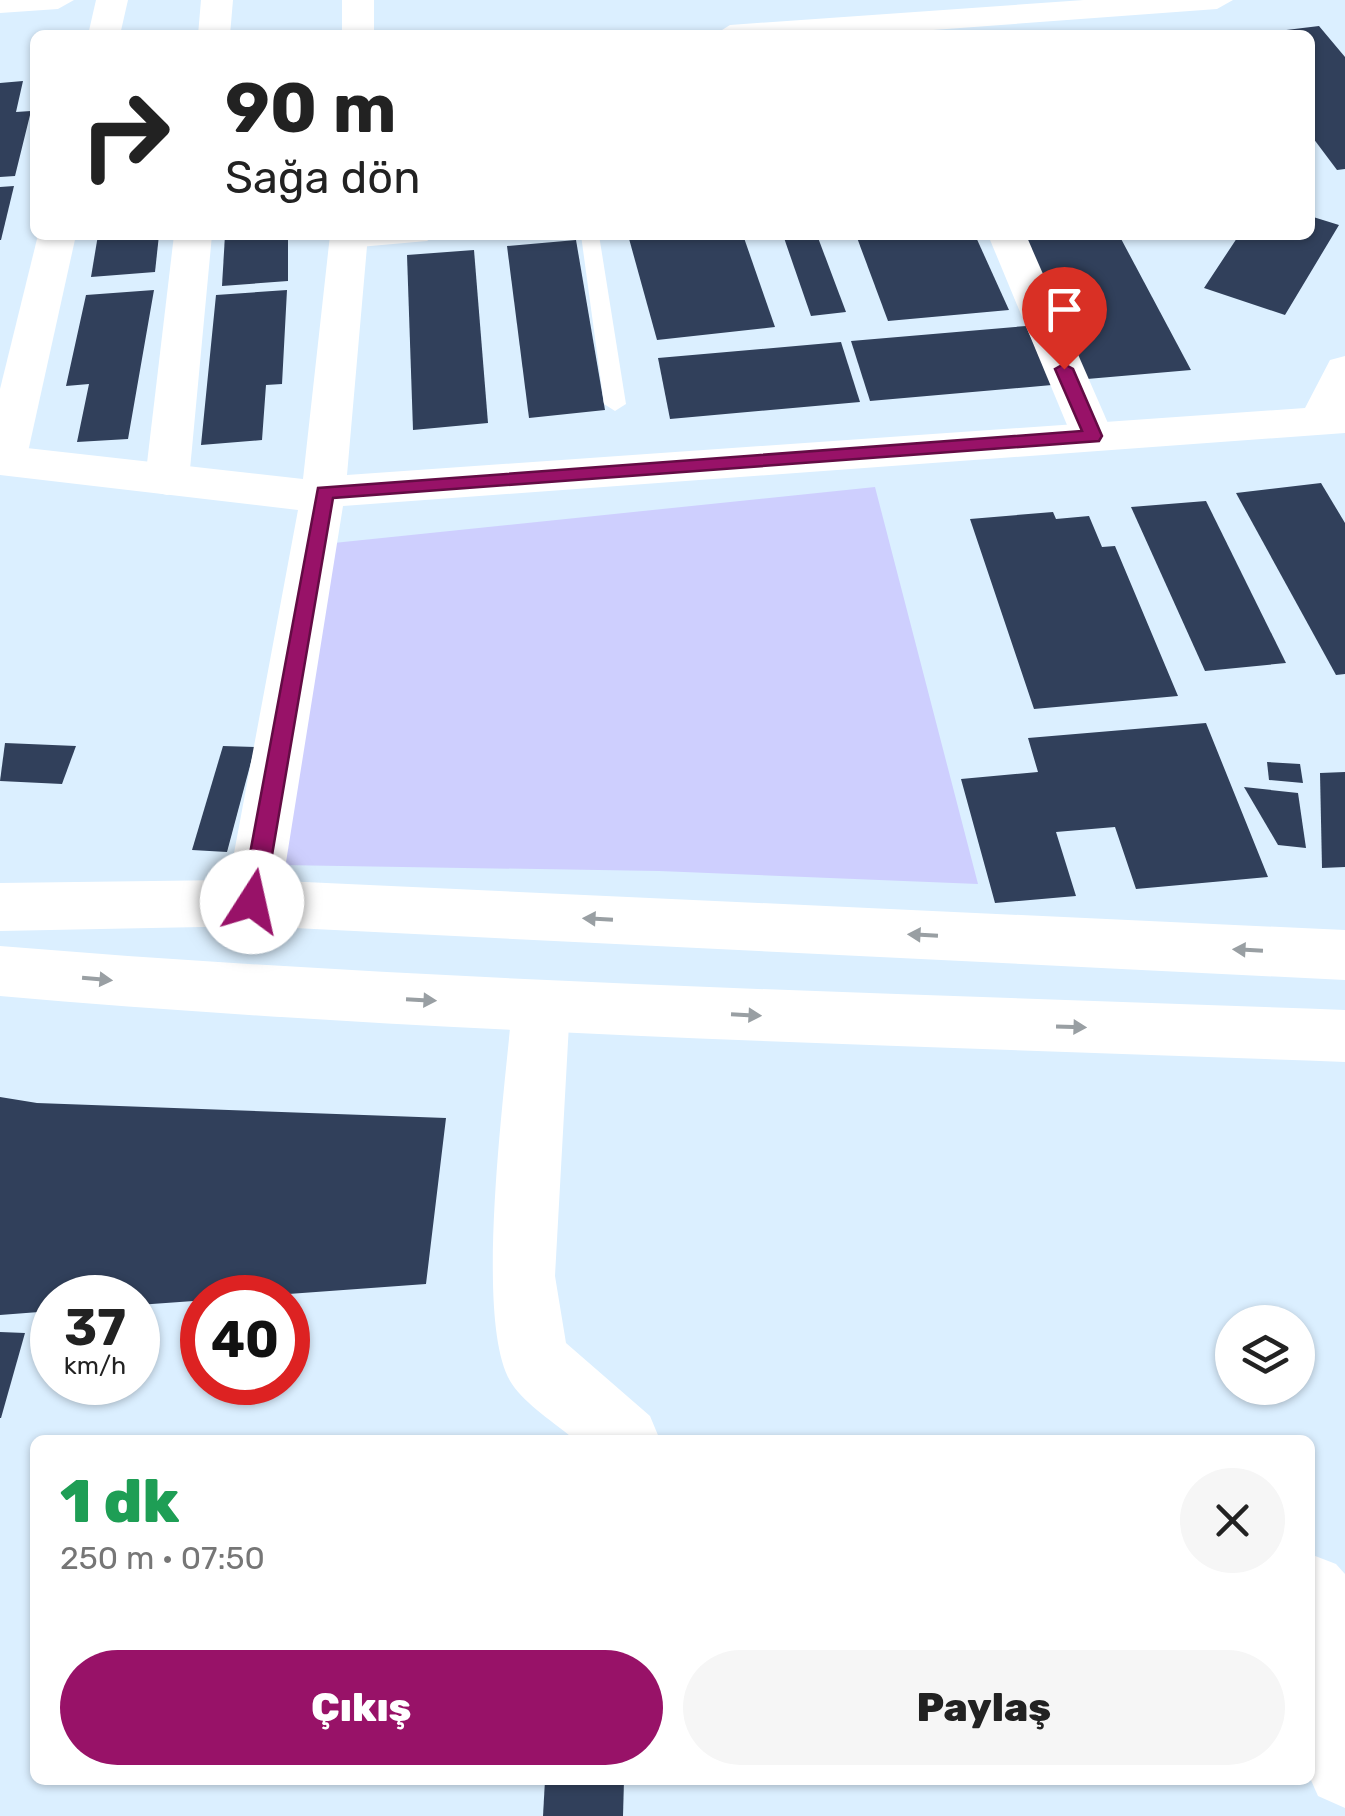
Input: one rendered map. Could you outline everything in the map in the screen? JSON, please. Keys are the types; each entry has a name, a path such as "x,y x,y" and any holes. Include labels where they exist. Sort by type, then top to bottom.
{"street":[{"path":"0,3 58,0"},
{"path":"105,30 112,0"},
{"path":"214,30 217,0"},
{"path":"358,0 358,30"},
{"path":"864,30 1217,0"},
{"path":"56,240 1,464 294,495 1332,420 1345,369"},
{"path":"167,480 192,240"},
{"path":"252,902 325,492 343,347 349,240"},
{"path":"1008,240 1093,436"},
{"path":"0,907 252,902 1345,955"},
{"path":"0,971 237,991 540,1006 1345,1036"},
{"path":"540,1006 523,1276 536,1361 620,1435"},
{"path":"1315,1595 1345,1627"},
{"path":"1315,1682 1345,1769"}],"lane":[{"path":"591,240 616,404"}],"shaded area":[{"path":"875,487 978,884 659,871 280,865 324,544"}],"building":[{"path":"1319,26 1345,57 1345,169 1337,170 1315,141 1315,30 1286,30"},
{"path":"23,81 16,112 30,111 15,176 0,177 0,83"},
{"path":"14,186 1,240 0,240 0,187"},
{"path":"1315,218 1339,225 1285,315 1204,288 1236,240 1315,240"},
{"path":"97,240 158,240 155,272 91,277"},
{"path":"225,240 288,240 288,281 222,286"},
{"path":"576,240 605,410 529,418 507,246"},
{"path":"629,240 745,240 775,327 657,340"},
{"path":"785,240 819,240 846,312 811,316"},
{"path":"858,240 977,240 1009,310 888,321"},
{"path":"1022,240 1122,240 1191,370 1087,379"},
{"path":"474,250 488,423 413,430 407,255"},
{"path":"154,290 128,439 77,442 89,384 66,386 86,295"},
{"path":"287,290 282,384 266,385 262,440 201,445 216,295"},
{"path":"1026,326 1052,385 870,401 851,341"},
{"path":"841,342 860,402 670,419 658,358"},
{"path":"1321,483 1345,523 1345,674 1336,675 1236,493"},
{"path":"1206,501 1286,663 1205,671 1131,507"},
{"path":"1053,512 1056,519 1089,516 1102,547 1115,546 1178,696 1034,709 970,519"},
{"path":"1206,723 1268,877 1136,889 1115,827 1056,832 1076,896 995,903 961,779 1038,772 1028,738"},
{"path":"5,743 76,746 62,784 0,781"},
{"path":"223,746 255,747 227,852 192,850"},
{"path":"1267,762 1300,764 1303,783 1269,780"},
{"path":"1345,772 1345,867 1322,868 1320,773"},
{"path":"1244,787 1298,793 1306,848 1278,845"},
{"path":"0,1097 37,1103 446,1118 426,1284 310,1292 310,1275 180,1275 180,1302 160,1303 160,1275 30,1275 30,1313 0,1315"},
{"path":"0,1332 25,1333 1,1418 0,1418"},
{"path":"545,1785 624,1785 623,1816 543,1816"}],"route":[{"path":"252,902 325,492 1093,436 1064,369"}]}
